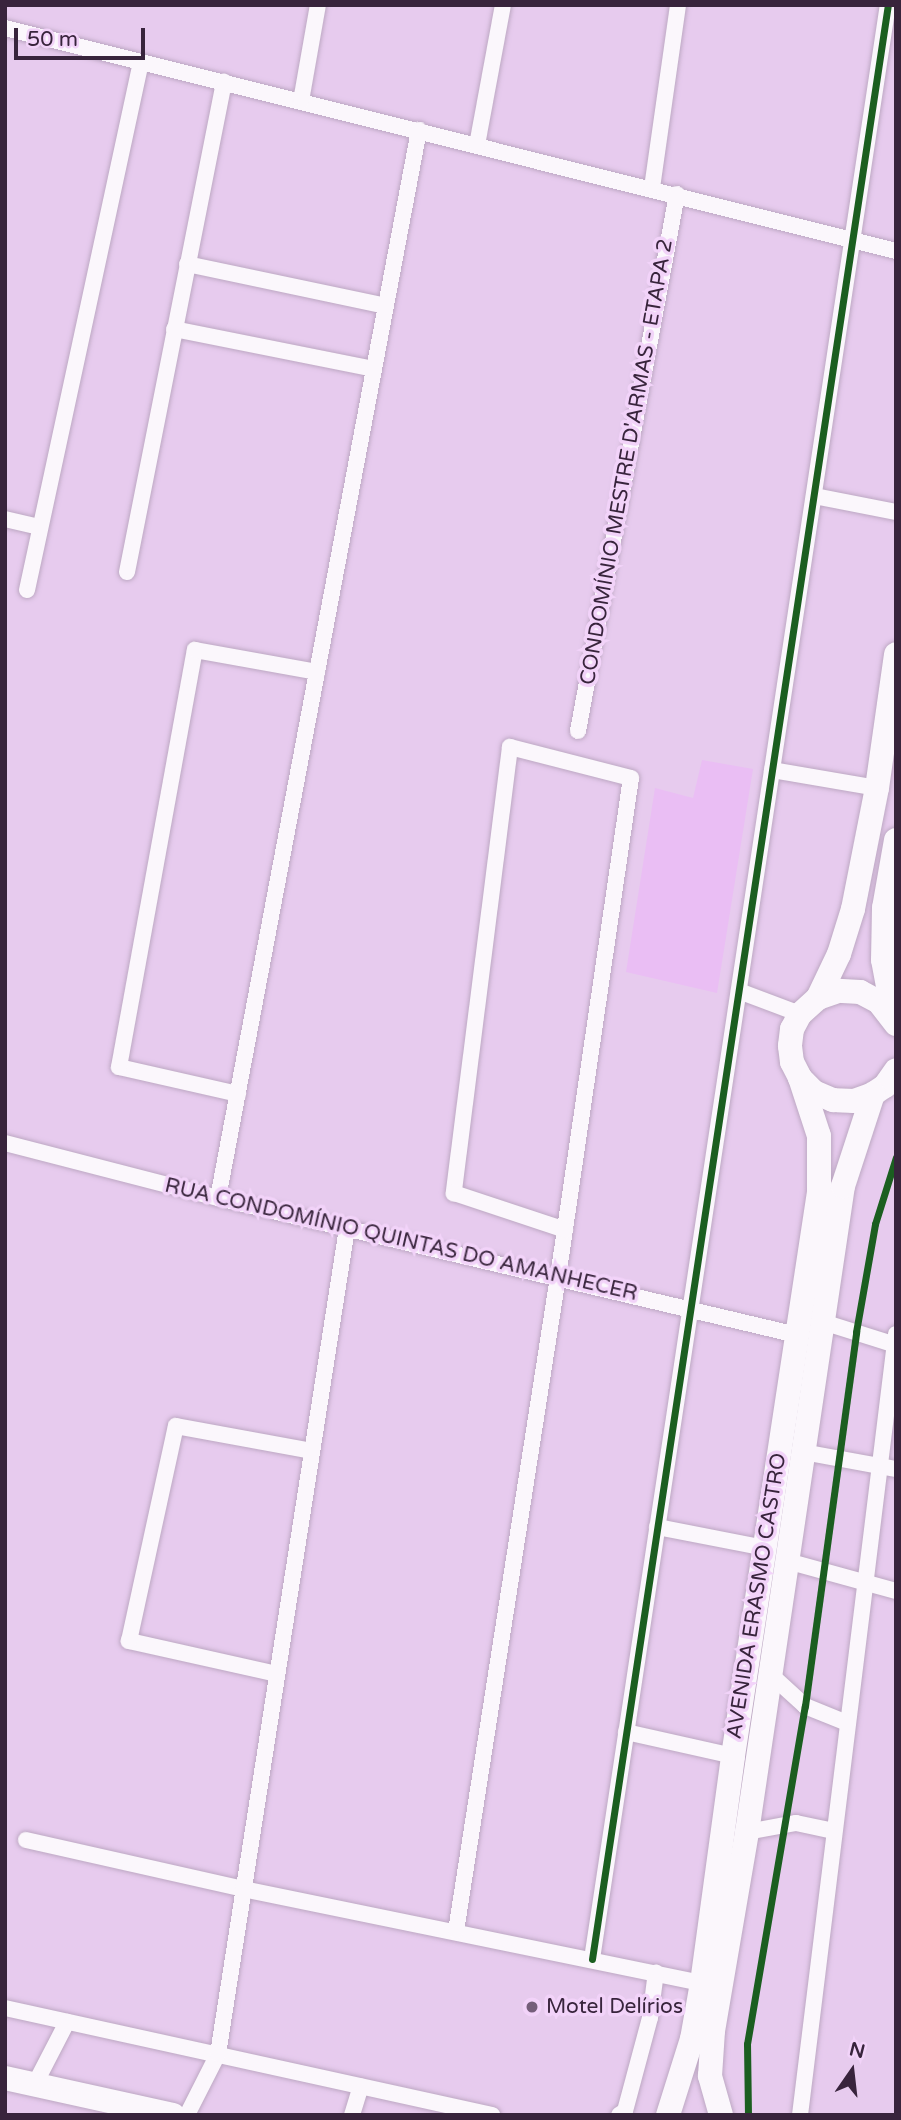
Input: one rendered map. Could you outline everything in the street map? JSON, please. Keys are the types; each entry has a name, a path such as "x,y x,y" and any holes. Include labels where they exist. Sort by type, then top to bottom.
{"main road":[{"path":"809,1006 839,954 853,909 877,788 896,654"},
{"path":"895,1021 883,960 896,840"},
{"path":"809,1006 838,991 860,992 880,1002 895,1021"},
{"name":"AVENIDA ERASMO CASTRO","path":"668,2115 692,2039 702,1983 733,1756 819,1192 819,1136 800,1077 792,1062 790,1046 792,1029 809,1006"},
{"path":"800,1077 814,1092 833,1100 854,1101 885,1086 896,1070"},
{"name":"AVENIDA ERASMO CASTRO","path":"721,2115 713,2098 710,2076 713,2031 747,1832 843,1186 873,1094"},
{"path":"5,2078 173,2115"}],"street":[{"path":"301,101 318,5"},
{"path":"477,145 503,5"},
{"path":"652,188 678,5"},
{"path":"592,1959 888,5"},
{"path":"5,28 853,238 896,251"},
{"path":"27,590 141,62"},
{"path":"127,572 224,82"},
{"path":"218,1198 419,130"},
{"name":"CONDOMÍNIO MESTRE D'ARMAS - ETAPA 2","path":"578,731 677,194"},
{"path":"187,264 386,306"},
{"path":"174,330 374,369"},
{"path":"814,496 896,512"},
{"path":"5,519 39,527"},
{"path":"238,1094 119,1067 195,650 317,672"},
{"path":"456,1931 558,1277 565,1230 631,778 510,747 454,1193 565,1230"},
{"path":"772,770 877,788"},
{"path":"739,991 809,1006"},
{"name":"RUA CONDOMÍNIO QUINTAS DO AMANHECER","path":"5,1143 218,1198 797,1335"},
{"path":"187,2115 218,2054 347,1228"},
{"path":"800,2115 865,1582 888,1467 895,1341 823,1322"},
{"path":"276,1674 129,1641 176,1426 312,1451"},
{"path":"803,1452 888,1467"},
{"path":"657,1527 765,1548"},
{"path":"787,1560 896,1591"},
{"path":"770,1674 805,1706 847,1723"},
{"path":"626,1732 733,1756"},
{"path":"747,1832 796,1823 834,1831"},
{"path":"26,1840 243,1889 702,1983"},
{"path":"620,2115 625,2111 650,2018 656,1972"},
{"path":"5,2008 492,2115"},
{"path":"34,2084 67,2022"},
{"path":"352,2115 361,2085"}],"shaded area":[{"path":"702,760 753,769 717,993 626,972 655,788 693,798"}],"cycle path":[{"path":"592,1959 888,5"},
{"path":"748,2115 747,2044 805,1706 856,1332 875,1224 896,1157"}],"place":[{"name":"Motel Delírios","path":"532,2007"}]}
